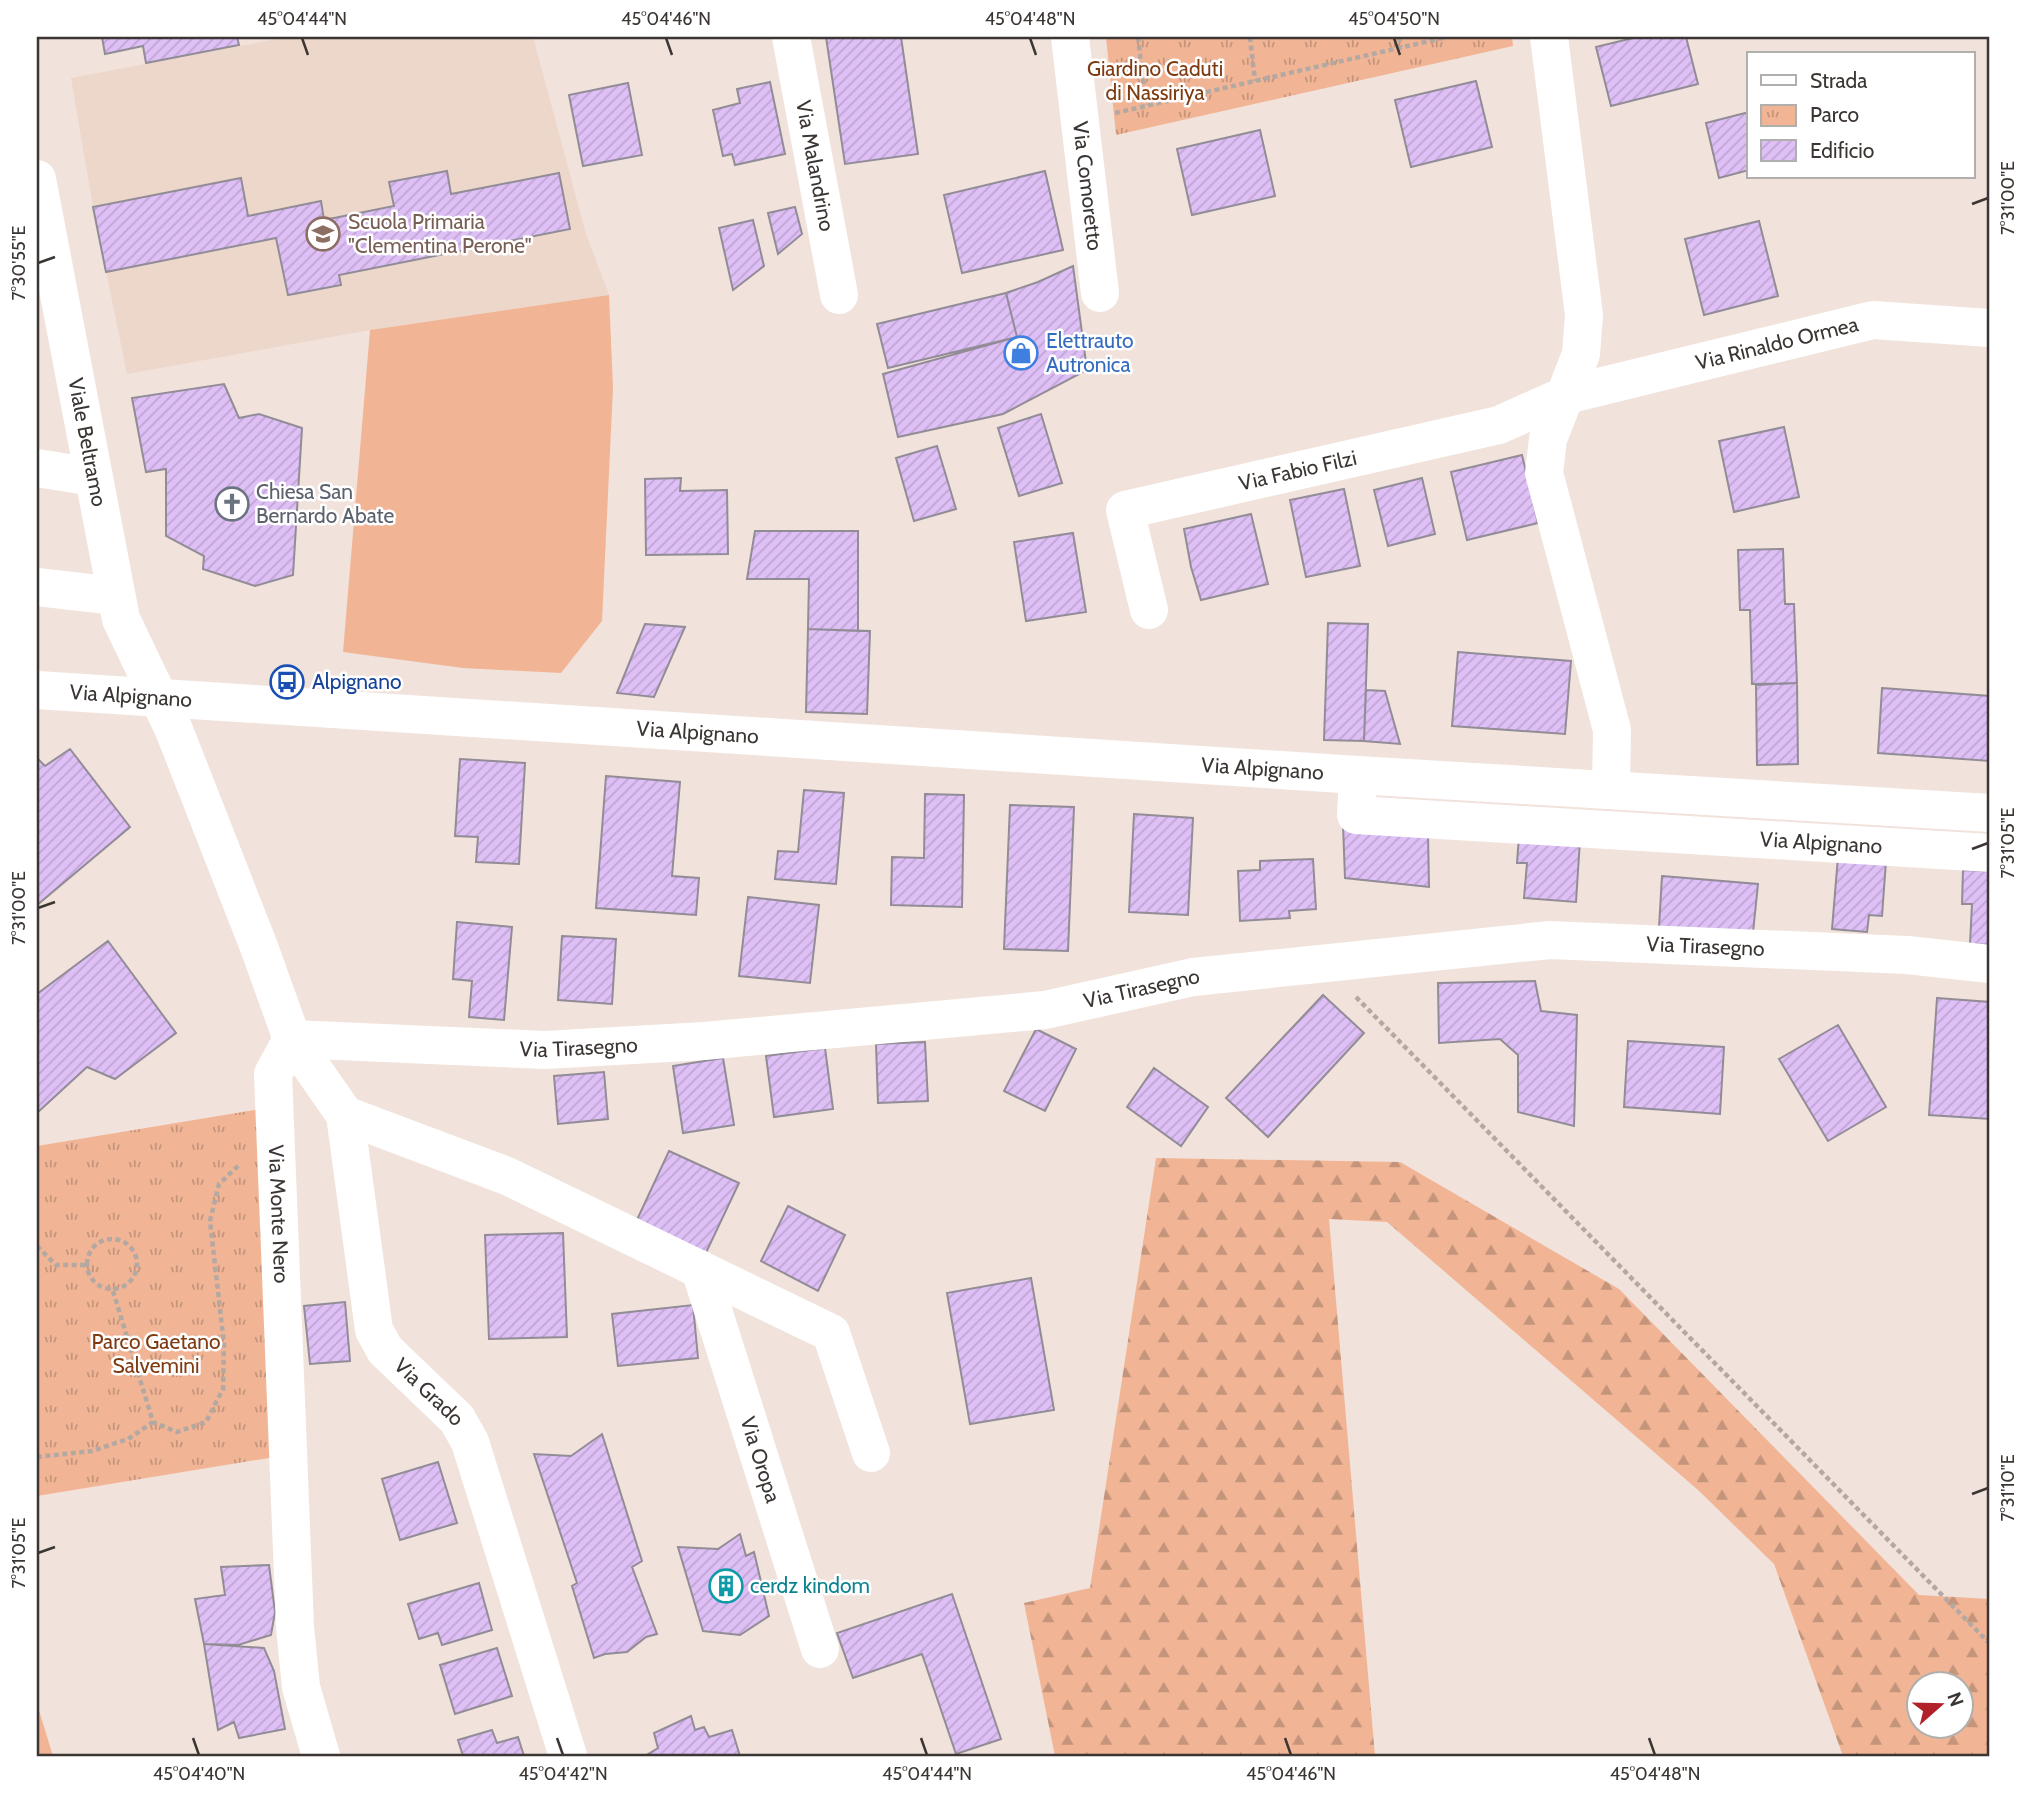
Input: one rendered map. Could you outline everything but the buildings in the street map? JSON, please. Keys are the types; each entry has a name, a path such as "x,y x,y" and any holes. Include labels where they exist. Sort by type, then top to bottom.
{"street":[{"name":"Via Malandrino","path":"791,37 839,295"},
{"name":"Via Comoretto","path":"1070,37 1100,293"},
{"path":"1549,37 1584,315 1581,354 1548,439 1544,473 1612,730 1611,789"},
{"name":"Viale Beltramo","path":"37,178 121,619 160,698"},
{"name":"Via Rinaldo Ormea","path":"1566,394 1873,320 1990,328"},
{"name":"Via Fabio Filzi","path":"1149,610 1125,510 1499,425 1566,394"},
{"path":"37,468 93,477"},
{"path":"37,587 116,596"},
{"name":"Via Alpignano","path":"43,684 160,698 1990,813"},
{"path":"160,698 254,934 292,1039"},
{"name":"Via Alpignano","path":"1357,775 1356,815 1990,853"},
{"name":"Via Tirasegno","path":"292,1039 545,1050 704,1041 1045,1010 1193,977 1550,940 1907,955 1990,964"},
{"name":"Via Grado","path":"292,1039 345,1115 374,1330 385,1350 457,1419 470,1442 568,1756"},
{"name":"Via Monte Nero","path":"292,1039 273,1074 276,1161 295,1627 301,1687 321,1756"},
{"path":"345,1115 507,1176 831,1333 871,1452"},
{"name":"Via Oropa","path":"700,1269 820,1649"}],"path":[{"path":"1138,37 1146,106"},
{"path":"1250,37 1255,81"},
{"path":"1399,37 1401,47"},
{"path":"1080,121 1447,37"},
{"path":"1323,964 1990,1644"},
{"path":"153,1422 177,1432 206,1422 223,1389 223,1344 210,1221 219,1184 240,1165 276,1161"},
{"path":"105,1239 122,1240 135,1252 137,1269 129,1284 113,1291 94,1284 85,1265 91,1248 105,1239"},
{"path":"37,1247 56,1265 85,1265"},
{"path":"113,1291 153,1422"},
{"path":"37,1457 92,1451 128,1439 153,1422"}],"shaded area":[{"path":"287,37 533,37 586,234 609,295 370,330 127,374 93,207 71,78"}],"green space":[{"name":"Giardino Caduti di Nassiriya","path":"1106,37 1512,37 1513,46 1116,135"},
{"path":"609,295 613,388 602,621 561,673 463,668 343,652 370,330"},
{"name":"Parco Gaetano Salvemini","path":"260,1109 281,1456 37,1496 37,1146"},
{"path":"1156,1158 1400,1162 1619,1289 1919,1595 1990,1599 1990,1756 1843,1756 1774,1564 1698,1490 1387,1222 1329,1219 1375,1756 1055,1756 1024,1603 1090,1588"},
{"path":"37,1704 53,1756 37,1756"}],"place":[{"name":"Scuola Primaria \"Clementina Perone\"","path":"323,234"},
{"name":"Elettrauto Autronica","path":"1021,353"},
{"name":"Chiesa San Bernardo Abate","path":"232,504"},
{"name":"Alpignano","path":"287,682"},
{"name":"cerdz kindom","path":"726,1586"}]}
